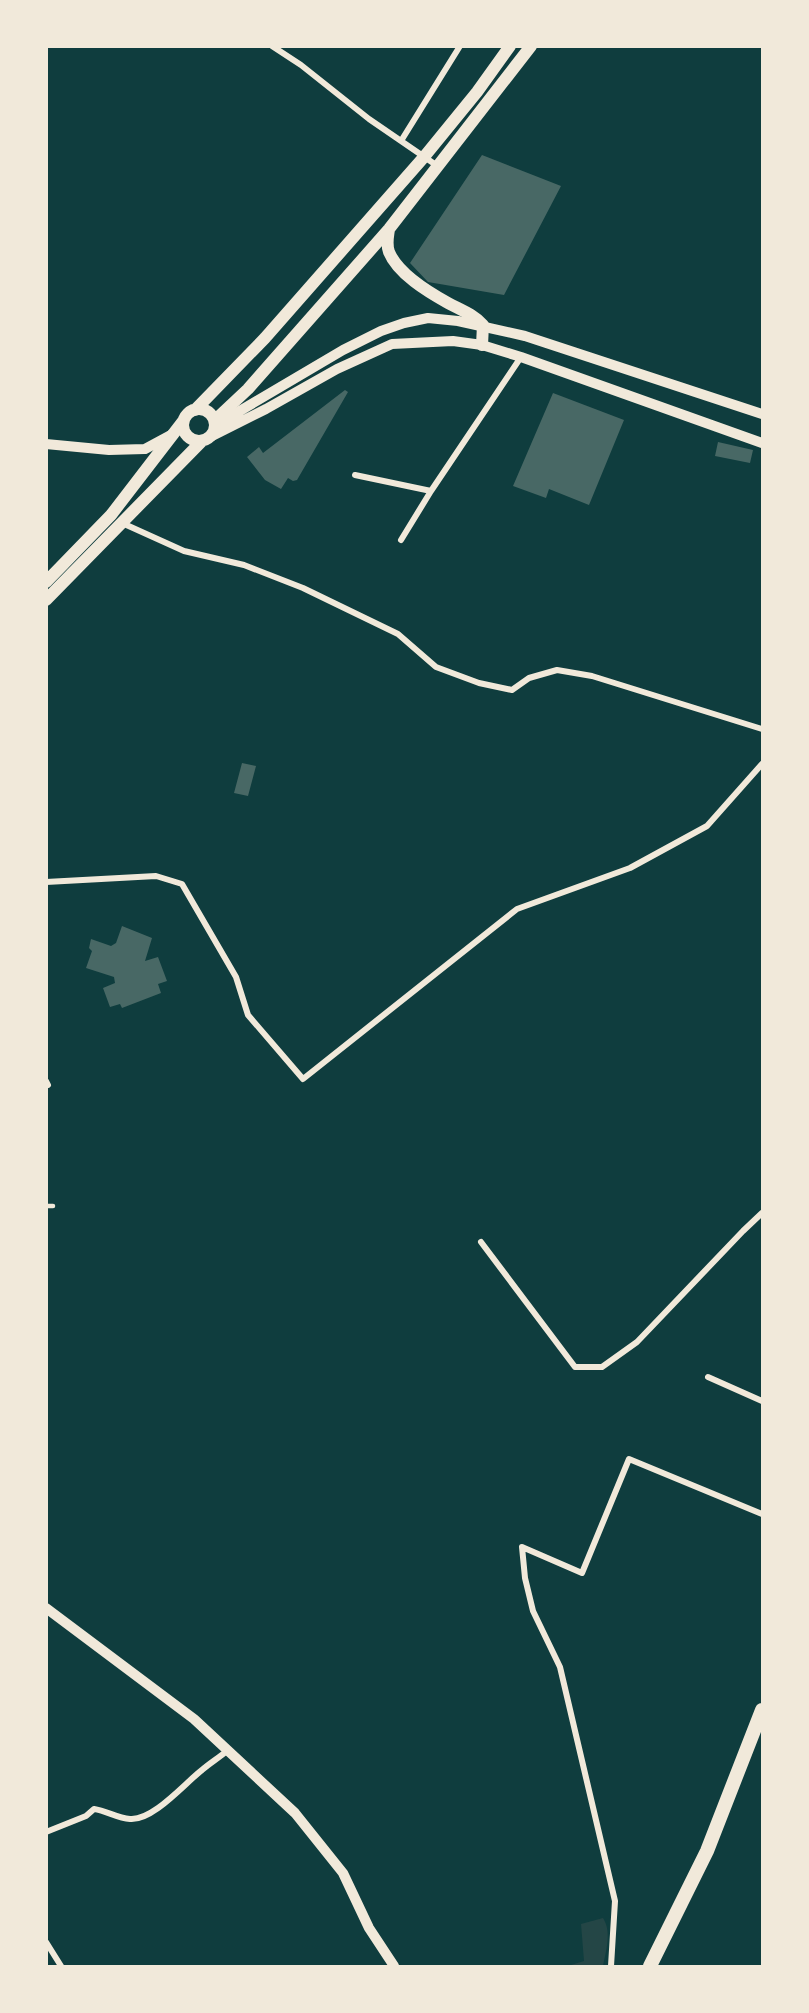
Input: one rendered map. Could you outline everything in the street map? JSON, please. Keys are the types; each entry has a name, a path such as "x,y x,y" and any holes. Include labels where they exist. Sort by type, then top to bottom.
{"main road":[{"path":"46,582 111,515 184,420 265,338 424,157 477,92 510,46"},
{"path":"46,600 211,431 248,389 388,229 439,167 531,46"},
{"path":"388,229 387,242 390,253 409,277 447,303 475,317 483,326 482,345"},
{"path":"195,410 208,411 211,431"},
{"path":"184,420 183,430 194,441 211,431"},
{"path":"650,1966 706,1851 762,1710"}],"street":[{"path":"272,46 301,65 369,119 439,167"},
{"path":"400,141 460,46"},
{"path":"211,431 295,377 381,332 404,323 428,318 483,326 525,336 762,414"},
{"path":"211,431 266,409 337,369 392,344 453,341 482,345 521,357 762,443"},
{"path":"401,540 521,357"},
{"path":"46,444 109,450 145,449 176,432"},
{"path":"355,475 431,491"},
{"path":"121,523 184,551 244,565 303,588 398,634 436,667 479,683 512,690 530,678 557,670 592,676 762,729"},
{"path":"46,882 156,876 182,884 236,977 248,1015 303,1079 517,909 630,868 707,826 762,764"},
{"path":"481,1242 575,1367 602,1367 637,1342 743,1230 762,1213"},
{"path":"708,1377 762,1401"},
{"path":"610,1966 615,1901 560,1667 533,1611 525,1578 522,1547 582,1573 629,1459 762,1514"},
{"path":"46,1608 194,1719 295,1813 343,1873 369,1928 394,1966"},
{"path":"46,1832 86,1816 94,1809 106,1810 132,1820 144,1816 172,1798 201,1770 229,1750"},
{"path":"46,1942 61,1966"}],"lane":[{"path":"46,1206 53,1206"}],"shaded area":[{"path":"603,1918 608,1935 603,1966 571,1966 584,1961 581,1924"}],"building":[{"path":"482,155 561,186 504,295 428,282 410,263"},
{"path":"345,390 348,392 297,480 293,481 288,478 281,489 265,480 247,457 259,447 263,453"},
{"path":"553,393 624,420 589,505 549,489 546,498 513,486"},
{"path":"718,442 753,450 750,463 715,456"},
{"path":"242,763 256,766 248,796 234,793"},
{"path":"122,926 152,938 145,961 158,957 167,981 158,984 161,993 122,1008 120,1004 110,1007 103,988 115,983 114,977 86,968 92,951 89,948 91,939 111,946 116,943"}]}
